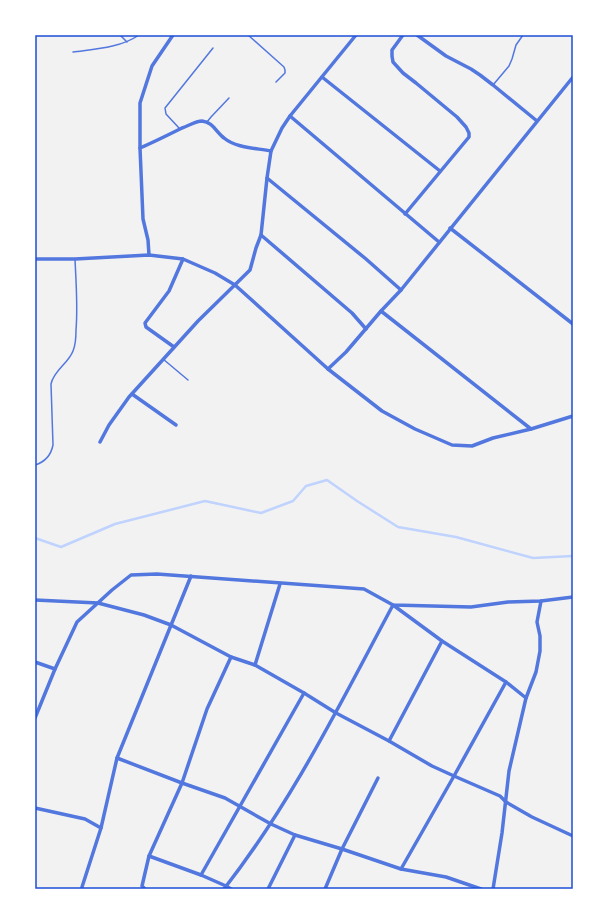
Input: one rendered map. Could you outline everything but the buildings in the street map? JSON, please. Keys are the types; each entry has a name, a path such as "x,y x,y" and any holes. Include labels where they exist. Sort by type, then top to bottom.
{"street":[{"path":"149,256 148,240 143,219 140,103 152,66 173,35"},
{"path":"100,442 109,425 132,394 174,346 250,270 261,235 271,151 282,128 290,116 356,35"},
{"path":"403,35 392,50 393,62 403,73 457,116 470,133 469,137 404,214"},
{"path":"417,35 446,56 471,69 493,85 536,121"},
{"path":"322,76 440,171"},
{"path":"328,369 346,352 401,290 573,77"},
{"path":"290,116 404,214 439,242"},
{"path":"140,148 200,121 207,122 214,126 225,139 236,145 271,151"},
{"path":"267,178 366,259 401,290"},
{"path":"450,228 573,324"},
{"path":"261,235 352,313 366,329"},
{"path":"35,258 75,259 149,256 183,259 215,273 235,285 328,369 382,410 415,429 452,446 472,446 493,438 531,429 573,416"},
{"path":"174,346 146,327 146,323 169,291 183,259"},
{"path":"381,311 531,429"},
{"path":"132,394 176,425"},
{"path":"35,718 55,669 77,622 131,575 157,574 191,576 280,584 364,589 393,605 442,641 506,682 526,698"},
{"path":"82,887 101,828 117,758 191,576"},
{"path":"255,666 280,584"},
{"path":"393,605 470,607 508,602 541,601 573,597"},
{"path":"35,600 98,603 144,615 171,625 230,657 255,666 432,766 500,796 506,802 532,818 572,835 573,829"},
{"path":"493,889 509,771 526,698 536,672 540,651 540,636 537,622 541,601"},
{"path":"225,888 271,824 301,774 336,713 393,605"},
{"path":"389,741 442,641"},
{"path":"143,887 149,856 182,783 207,709 230,657"},
{"path":"35,662 55,669"},
{"path":"401,869 506,682"},
{"path":"201,875 304,693"},
{"path":"117,758 225,798 271,824 295,835 342,848 401,869 446,877 481,889"},
{"path":"325,889 342,848 378,778"},
{"path":"35,808 85,819 101,828"},
{"path":"268,889 295,835"},
{"path":"149,856 201,875 225,888 231,889"}],"lane":[{"path":"120,35 127,42"},
{"path":"73,52 127,42 139,35"},
{"path":"248,35 284,67 285,73 276,82"},
{"path":"493,85 509,66 516,45 523,35"},
{"path":"181,129 166,114 165,108 213,48"},
{"path":"207,122 229,98"},
{"path":"35,465 46,459 53,445 52,379 56,372 71,356 75,347 77,314 75,259"},
{"path":"163,359 188,380"}],"waterway":[{"path":"35,538 61,547 115,524 205,501 261,513 293,501 306,486 327,480 398,527 456,537 533,558 573,556"}]}
